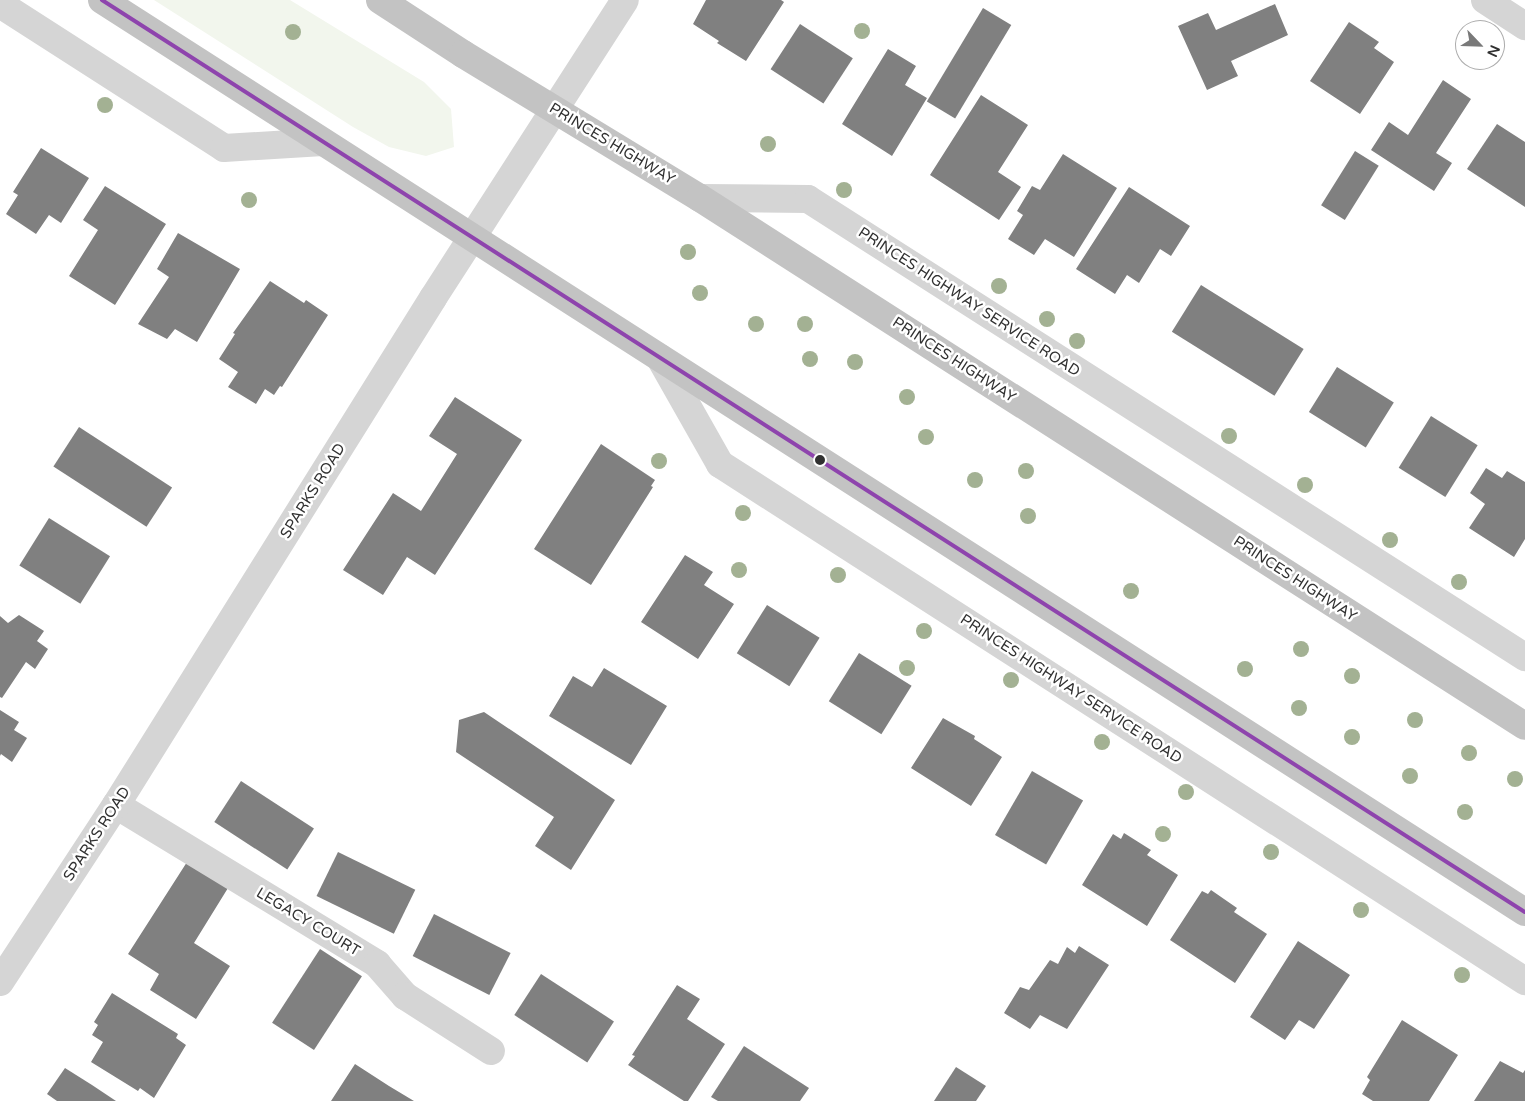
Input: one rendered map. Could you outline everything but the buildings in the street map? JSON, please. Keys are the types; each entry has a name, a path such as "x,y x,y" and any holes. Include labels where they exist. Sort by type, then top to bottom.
{"highway":[{"path":"102,0 1525,912"},
{"name":"PRINCES HIGHWAY","path":"380,0 463,54 700,198 1525,726"}],"street":[{"name":"SPARKS ROAD","path":"0,982 116,805 473,236 625,0"},
{"path":"1485,0 1525,26"},
{"path":"0,4 224,148 323,142"},
{"name":"PRINCES HIGHWAY SERVICE ROAD","path":"700,198 808,199 1525,657"},
{"name":"PRINCES HIGHWAY SERVICE ROAD","path":"660,358 720,464 1525,981"},
{"name":"LEGACY COURT","path":"116,805 377,964 405,996 491,1051"}],"shaded area":[{"path":"154,0 290,0 424,82 451,109 454,147 426,156 389,147 353,127"}],"transit line":[{"path":"102,0 1525,912"}]}
